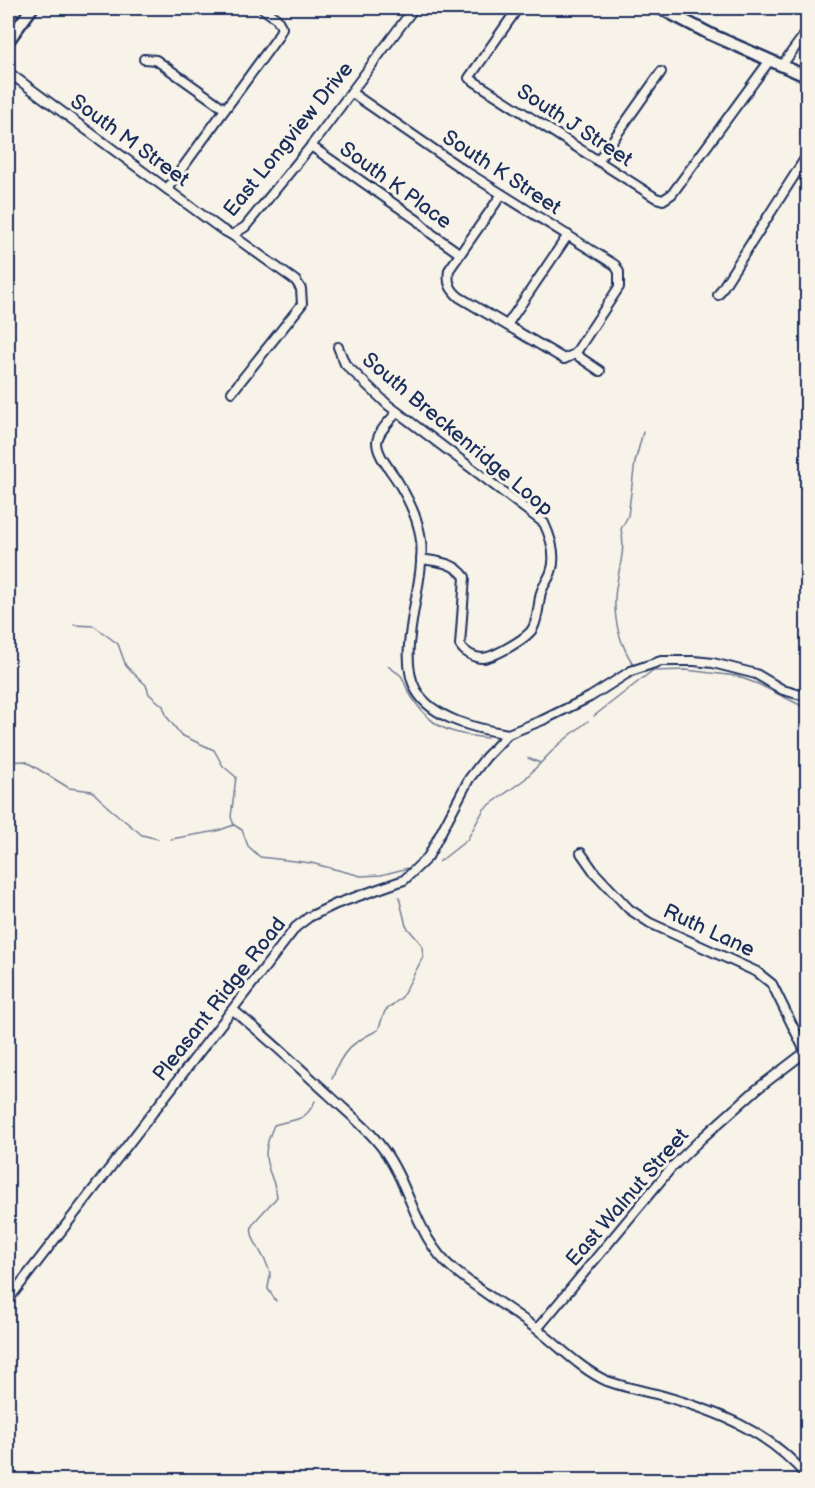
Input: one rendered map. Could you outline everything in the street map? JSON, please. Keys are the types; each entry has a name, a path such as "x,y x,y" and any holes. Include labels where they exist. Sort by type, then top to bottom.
{"street":[{"path":"8,41 32,8"},
{"path":"167,189 277,38 282,28 277,19 262,8"},
{"name":"East Longview Drive","path":"232,392 302,304 303,297 296,281 232,234 245,227 311,146 414,8"},
{"name":"South J Street","path":"518,8 469,78 656,198 663,200 672,194 770,60"},
{"path":"662,8 710,34 807,77"},
{"path":"782,65 807,30"},
{"path":"144,59 156,60 225,109"},
{"name":"South M Street","path":"8,72 221,229 232,234"},
{"path":"598,160 661,72"},
{"name":"South K Street","path":"352,93 502,194 615,265 619,272 619,287 575,354"},
{"name":"South K Place","path":"311,146 417,220 459,253"},
{"path":"718,295 807,154"},
{"path":"502,194 449,270 447,281 450,288 459,297 564,359 575,354 600,371"},
{"path":"507,325 568,235"},
{"name":"South Breckenridge Loop","path":"338,347 345,364 397,412 544,523 551,537 553,552 552,571 544,583 539,611 532,630 524,639 484,659 463,650 460,645 465,577 459,569 450,564 421,559"},
{"path":"397,412 379,436 377,443 384,462 412,508 418,526 421,559 409,649 410,672 416,690 448,718 508,734"},
{"name":"Pleasant Ridge Road","path":"8,1300 296,927 309,917 336,904 404,880 414,872 428,857 469,779 508,734 590,697 631,670 661,662 694,661 733,667 756,674 783,690 807,697"},
{"name":"Ruth Lane","path":"580,854 629,909 650,923 757,972 772,984 806,1051"},
{"path":"233,1010 280,1050 364,1128 383,1149 435,1252 452,1269 537,1329 595,1375 716,1412 745,1425 780,1450 807,1478"},
{"name":"East Walnut Street","path":"537,1329 672,1167 750,1095 806,1051"}],"waterway":[{"path":"633,664 619,632 615,598 623,546 621,529 628,516 635,462 643,432"},
{"path":"74,625 94,626 118,644 126,666 146,685 149,694 163,706 167,717 181,735 214,750 223,766 236,777 231,817 234,825 242,830 248,846 260,857 311,863 361,876 381,875 412,867"},
{"path":"388,666 402,677 418,706 434,722 451,731 487,738"},
{"path":"594,716 652,671 686,670 736,676 758,684 808,709"},
{"path":"439,862 467,840 484,809 525,779 558,745 588,721"},
{"path":"528,758 540,763"},
{"path":"8,762 25,761 69,788 92,791 142,835 158,839"},
{"path":"171,839 217,831 234,825"},
{"path":"332,1079 340,1061 349,1049 378,1030 385,1011 402,997 423,957 422,945 406,926 399,897"},
{"path":"276,1301 268,1289 269,1269 252,1231 253,1224 277,1197 267,1165 267,1147 274,1125 303,1116 315,1101"}]}
